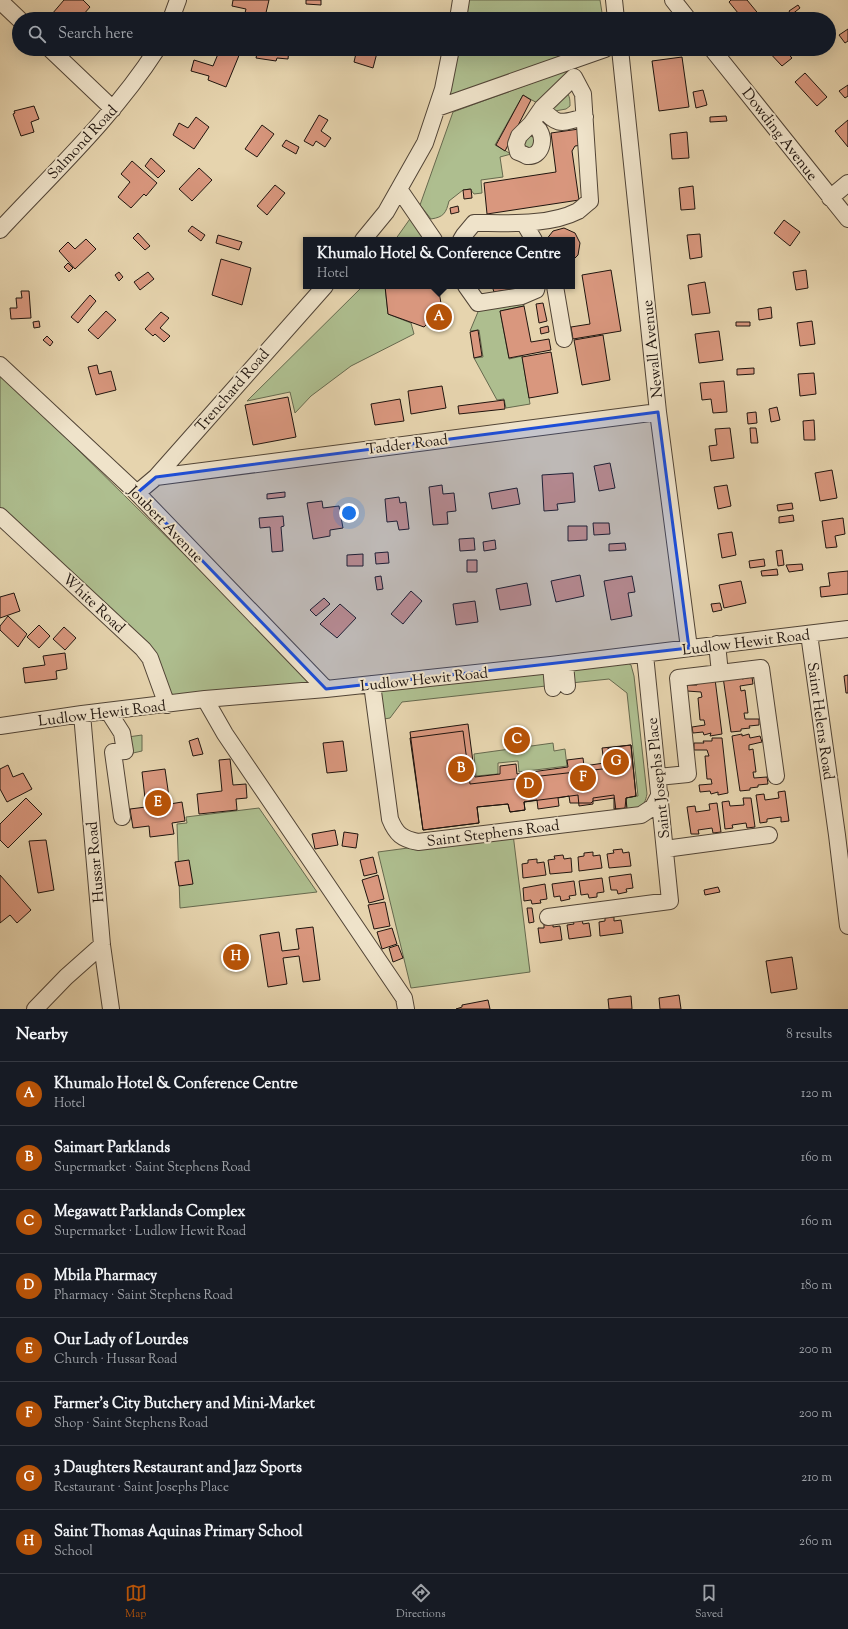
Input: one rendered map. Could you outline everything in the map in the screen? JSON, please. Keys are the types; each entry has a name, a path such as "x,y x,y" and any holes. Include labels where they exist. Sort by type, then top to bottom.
{"street":[{"path":"174,12 178,0"},
{"path":"459,12 461,0"},
{"path":"614,0 615,12"},
{"path":"673,0 682,12"},
{"path":"0,1 12,12"},
{"path":"57,56 113,109"},
{"name":"Salmond Road","path":"0,230 113,109 140,75 152,56"},
{"path":"365,237 386,212 425,143 443,88 450,56"},
{"path":"437,108 585,56"},
{"name":"Newall Avenue","path":"621,56 658,412 689,648"},
{"name":"Dowding Avenue","path":"718,56 848,221"},
{"path":"463,237 474,223 524,223 547,221 578,211 590,201 583,94 574,77 542,108 531,124"},
{"path":"542,108 555,121 563,122 585,117"},
{"path":"830,198 848,183"},
{"path":"399,189 432,237"},
{"path":"524,223 532,237"},
{"name":"Trenchard Road","path":"137,493 156,477 322,289"},
{"path":"468,289 478,303 522,296 536,289"},
{"path":"556,289 564,339"},
{"name":"Joubert Avenue","path":"0,365 137,493 326,689"},
{"name":"Tadder Road","path":"156,477 658,412"},
{"name":"White Road","path":"0,516 143,649 150,658 167,704"},
{"name":"Ludlow Hewit Road","path":"0,726 205,699 326,689 645,655 717,644 848,629"},
{"name":"Saint Helens Road","path":"809,634 843,835 848,926"},
{"path":"717,644 720,673"},
{"name":"Saint Josephs Place","path":"548,917 670,902 645,655"},
{"path":"558,664 560,687"},
{"path":"658,778 688,774 678,678 761,668 776,776"},
{"name":"Saint Stephens Road","path":"372,684 390,819 398,835 407,840 418,842 641,815 653,807 660,794"},
{"path":"205,699 225,734 402,994 406,1009"},
{"path":"108,711 122,733 125,751 113,752 122,817"},
{"name":"Hussar Road","path":"82,714 102,945 111,1009"},
{"path":"665,849 769,835"},
{"path":"35,1009 66,977 102,945"}],"highlighted area":[{"path":"658,412 689,648 326,689 137,493 156,477"}],"green space":[{"path":"463,0 600,0 602,12 461,12"},
{"path":"452,56 570,56 442,102"},
{"path":"576,67 577,71 539,104 523,95 495,145 511,154 500,157 503,177 481,180 482,193 474,194 470,189 463,190 449,201 447,209 442,216 431,219 420,205 453,112"},
{"path":"566,91 570,98 570,106 566,109 555,111 551,107"},
{"path":"529,136 534,137 537,144 527,150 523,142"},
{"path":"412,216 426,237 397,237"},
{"path":"360,289 385,289 388,314 411,323 414,334 351,366 311,396 295,413 290,392 247,401"},
{"path":"523,300 524,306 500,311 509,359 522,356 530,404 506,408 504,399 497,400 474,358 483,357 479,330 470,331 480,307"},
{"path":"0,373 319,687 174,695 165,690 154,656 0,512"},
{"path":"626,662 631,665 634,676 647,794 643,805 636,809 627,810 626,798 638,796 627,693 609,679 571,683 570,668"},
{"path":"544,670 546,686 402,702 390,718 384,719 379,689"},
{"path":"142,735 142,751 133,753 128,749 128,737"},
{"path":"553,743 554,751 565,749 567,766 519,772 518,761 498,763 498,774 476,776 474,754"},
{"path":"259,808 317,892 180,908 177,824 187,823 186,817"},
{"path":"513,834 530,972 411,988 378,852"}],"building":[{"path":"64,0 83,0 90,7 86,12 54,12"},
{"path":"233,0 269,0 266,12 245,12 246,9 232,6"},
{"path":"306,0 321,0 321,5 306,4"},
{"path":"731,0 747,0 757,12 737,12 729,2"},
{"path":"798,5 800,8 795,12 789,11"},
{"path":"848,29 848,41 845,43 839,35"},
{"path":"217,56 239,56 226,87 208,80 209,76 191,71 194,60 213,66"},
{"path":"256,56 288,56 288,59 277,58 276,61 256,58"},
{"path":"355,56 376,56 373,68 354,62"},
{"path":"773,56 790,56 792,58 782,66"},
{"path":"682,57 689,107 659,111 652,61"},
{"path":"805,73 827,97 817,106 795,82"},
{"path":"848,85 848,96 845,98 839,91"},
{"path":"703,90 707,105 696,108 693,92"},
{"path":"523,95 531,100 505,151 496,145"},
{"path":"34,106 39,119 31,122 34,132 21,136 13,114 15,113 14,111"},
{"path":"319,115 328,120 321,131 331,138 325,147 316,141 313,146 304,141"},
{"path":"726,116 727,121 710,122 710,117"},
{"path":"196,117 209,127 194,149 173,135 179,123 188,128"},
{"path":"848,120 848,147 835,131"},
{"path":"262,125 274,134 257,157 245,149"},
{"path":"579,129 582,145 575,146 572,151 579,200 487,214 484,183 556,172 551,133"},
{"path":"687,132 689,158 672,159 670,134"},
{"path":"286,140 299,147 296,154 282,146"},
{"path":"151,158 165,171 158,178 145,166"},
{"path":"132,161 157,183 146,196 144,194 131,208 118,197 130,182 121,174"},
{"path":"199,168 212,180 192,201 179,189"},
{"path":"275,185 285,193 267,215 257,206"},
{"path":"693,186 695,209 681,210 679,188"},
{"path":"471,189 472,198 464,199 463,190"},
{"path":"458,206 459,212 451,214 450,208"},
{"path":"784,220 800,232 790,246 774,233"},
{"path":"192,226 205,235 201,241 188,231"},
{"path":"564,228 575,233 580,243 578,255 575,258 575,237 548,237 553,231"},
{"path":"138,233 150,246 145,250 133,238"},
{"path":"700,234 702,257 690,259 687,235"},
{"path":"218,235 242,242 239,250 216,243"},
{"path":"86,239 96,249 75,269 59,251 68,242 75,249"},
{"path":"221,259 251,268 242,305 212,295"},
{"path":"68,263 73,268 69,272 64,267"},
{"path":"611,270 621,331 573,339 571,327 590,324 582,275"},
{"path":"806,270 808,288 796,290 793,272"},
{"path":"119,272 123,277 119,281 115,275"},
{"path":"148,272 154,279 140,290 134,282"},
{"path":"705,282 710,313 692,315 688,285"},
{"path":"385,289 439,289 442,309 424,327 388,314"},
{"path":"493,289 515,289 494,292"},
{"path":"21,291 29,291 31,318 11,319 10,308 17,308 16,298 22,298"},
{"path":"90,295 96,301 78,323 71,317"},
{"path":"543,303 547,321 539,323 536,304"},
{"path":"524,306 531,342 549,339 551,350 509,358 500,311"},
{"path":"771,307 772,318 759,320 758,309"},
{"path":"106,311 116,320 98,339 88,330"},
{"path":"161,312 169,318 160,328 170,336 164,342 155,334 153,336 145,329"},
{"path":"39,321 40,327 34,328 33,322"},
{"path":"812,321 815,344 800,346 797,323"},
{"path":"736,322 750,322 750,326 736,326"},
{"path":"548,326 549,332 541,334 540,328"},
{"path":"478,330 482,356 474,358 470,332"},
{"path":"719,331 723,360 699,363 695,334"},
{"path":"603,335 610,380 582,385 574,340"},
{"path":"47,336 53,342 50,346 43,340"},
{"path":"551,352 558,393 529,398 522,357"},
{"path":"97,365 99,374 111,371 116,390 96,395 88,367"},
{"path":"754,368 754,374 737,375 737,369"},
{"path":"814,373 816,394 800,396 798,374"},
{"path":"724,381 727,412 713,413 711,399 702,400 700,383"},
{"path":"442,386 446,408 411,414 408,391"},
{"path":"288,397 296,437 253,445 245,405"},
{"path":"400,399 404,421 375,425 371,404"},
{"path":"504,400 505,409 459,414 458,406"},
{"path":"777,407 780,420 771,422 769,409"},
{"path":"756,412 757,423 748,424 747,413"},
{"path":"814,420 815,440 804,440 803,421"},
{"path":"730,428 734,458 711,461 709,446 717,445 715,429"},
{"path":"750,428 756,428 758,443 751,443"},
{"path":"610,463 615,488 599,491 594,466"},
{"path":"832,470 837,498 820,501 815,473"},
{"path":"573,473 575,502 557,504 558,510 544,511 542,475"},
{"path":"442,485 443,494 454,493 456,511 447,512 448,524 433,525 429,487"},
{"path":"727,485 731,506 718,509 714,487"},
{"path":"517,488 520,504 492,509 489,493"},
{"path":"285,492 285,497 267,499 267,494"},
{"path":"399,497 400,503 406,502 409,529 399,530 397,521 387,522 385,499"},
{"path":"322,501 323,508 339,506 343,528 330,530 330,536 313,539 307,503"},
{"path":"792,503 793,509 778,511 777,505"},
{"path":"793,515 794,521 779,523 779,517"},
{"path":"283,516 284,526 281,527 283,551 272,552 270,527 260,528 259,518"},
{"path":"843,518 845,534 835,536 837,547 826,548 822,521"},
{"path":"593,523 609,523 610,534 594,535"},
{"path":"568,526 587,526 587,540 568,541"},
{"path":"732,532 736,555 722,558 718,534"},
{"path":"474,538 475,550 460,551 459,539"},
{"path":"495,540 496,549 484,551 483,542"},
{"path":"625,543 626,550 609,551 609,544"},
{"path":"782,550 784,565 778,566 776,551"},
{"path":"388,552 389,563 376,564 375,553"},
{"path":"363,554 363,566 347,566 347,555"},
{"path":"764,559 765,566 750,568 749,561"},
{"path":"467,560 477,560 477,572 467,572"},
{"path":"802,564 803,570 789,572 786,565"},
{"path":"777,569 778,575 762,576 761,571"},
{"path":"848,571 848,594 821,597 820,587 830,586 828,573"},
{"path":"580,575 584,596 556,602 551,581"},
{"path":"381,576 383,589 377,590 375,577"},
{"path":"632,576 635,592 628,593 632,616 611,620 604,581"},
{"path":"741,581 746,603 724,608 719,585"},
{"path":"527,583 531,605 500,610 496,589"},
{"path":"411,591 422,601 403,624 391,614"},
{"path":"14,593 20,611 0,618 0,597"},
{"path":"324,598 330,604 316,616 310,610"},
{"path":"475,601 478,622 456,625 453,604"},
{"path":"720,603 722,610 713,612 711,604"},
{"path":"340,604 356,618 337,638 320,624"},
{"path":"8,616 27,634 18,647 0,630 0,626"},
{"path":"39,625 50,636 39,648 27,637"},
{"path":"64,627 76,638 65,650 53,639"},
{"path":"65,653 67,669 56,671 57,679 25,683 23,668 45,665 43,656"},
{"path":"848,675 848,693 846,693 844,676"},
{"path":"741,676 742,679 752,677 753,684 740,686 741,691 745,690 748,713 744,713 745,719 759,719 759,725 749,726 750,728 741,729 741,731 731,732 723,677"},
{"path":"715,679 722,734 710,736 711,733 704,735 703,732 693,733 692,727 705,725 704,720 700,720 698,698 702,697 701,692 687,691 687,685 697,685 697,682"},
{"path":"468,724 475,777 500,774 500,766 516,764 517,774 568,767 567,760 583,758 584,766 604,763 602,748 631,745 636,796 626,798 625,808 614,809 614,798 593,801 591,803 570,803 569,796 558,798 559,806 538,809 537,800 524,802 525,810 510,812 508,804 477,807 479,823 423,830 410,732"},
{"path":"463,731 470,784 611,768 608,748 631,745 636,796 626,798 627,810 616,811 614,795 593,798 593,804 579,806 578,795 524,802 525,810 510,812 508,804 477,807 479,823 423,830 410,738"},
{"path":"742,734 742,736 749,734 750,738 760,736 762,742 749,745 749,750 753,749 756,772 753,772 754,778 767,777 768,784 758,785 758,787 750,788 750,790 740,791 732,736"},
{"path":"198,738 203,754 193,756 189,741"},
{"path":"712,738 722,738 728,793 718,795 718,792 711,794 710,791 700,792 699,785 712,784 711,779 707,779 705,756 709,756 707,750 694,750 694,743 712,741"},
{"path":"343,741 347,771 327,773 323,743"},
{"path":"230,759 233,785 246,784 247,798 236,799 237,810 199,814 197,794 222,791 219,760"},
{"path":"8,765 13,777 23,773 32,789 7,802 0,789 0,769"},
{"path":"165,769 170,804 182,802 185,821 172,823 174,834 150,837 149,826 133,828 130,809 146,807 142,772"},
{"path":"785,791 789,821 781,822 781,817 767,819 767,822 760,823 756,795 764,794 765,800 779,798 778,792"},
{"path":"26,798 42,814 8,848 0,840 0,824"},
{"path":"743,798 751,798 755,827 747,828 746,823 732,825 733,828 725,829 722,802 729,801 730,806 744,805"},
{"path":"717,803 721,832 713,833 712,828 698,830 699,834 691,834 687,807 695,806 696,812 710,810 709,804"},
{"path":"335,830 338,845 315,849 312,834"},
{"path":"344,832 358,834 356,848 342,846"},
{"path":"46,840 54,890 38,893 29,841"},
{"path":"622,849 623,853 629,852 631,866 609,868 607,854 614,853 613,850"},
{"path":"593,852 593,856 600,855 602,868 579,871 578,857 584,856 584,853"},
{"path":"563,855 564,859 571,858 572,872 550,874 548,860 555,859 554,856"},
{"path":"373,857 377,873 364,876 360,860"},
{"path":"537,859 537,863 544,862 546,875 523,878 522,864 528,863 528,860"},
{"path":"189,860 193,884 179,886 175,862"},
{"path":"631,874 633,888 626,889 627,892 618,894 617,890 611,890 609,877"},
{"path":"0,875 31,910 17,923 10,915 0,923"},
{"path":"378,875 384,899 369,903 362,880"},
{"path":"602,878 604,892 597,893 597,897 589,898 588,894 581,895 579,881"},
{"path":"574,881 576,895 569,896 570,899 561,901 560,896 554,897 552,884"},
{"path":"545,884 547,899 540,900 541,903 532,904 531,900 524,901 523,888"},
{"path":"718,887 720,892 705,895 704,890"},
{"path":"385,902 390,926 374,929 368,905"},
{"path":"527,908 532,908 534,922 529,923"},
{"path":"614,917 614,921 621,920 623,933 600,936 599,922 605,921 605,918"},
{"path":"582,920 583,924 589,923 591,936 569,939 567,925 574,924 573,921"},
{"path":"553,923 553,927 560,926 562,940 540,943 538,928 544,928 544,924"},
{"path":"313,927 320,980 303,982 299,956 283,958 287,984 268,987 260,935 279,932 282,951 299,949 296,929"},
{"path":"392,928 397,944 382,949 377,932"},
{"path":"398,945 403,958 393,962 389,948"},
{"path":"792,957 797,989 771,993 766,961"},
{"path":"679,995 681,1009 660,1009 659,998"},
{"path":"631,996 632,1009 609,1009 608,999"},
{"path":"488,1000 490,1009 456,1009 462,1007 462,1005"}],"place":[{"name":"Khumalo Hotel & Conference Centre","path":"439,317"},
{"name":"Megawatt Parklands Complex","path":"517,740"},
{"name":"3 Daughters Restaurant and Jazz Sports","path":"616,762"},
{"name":"Saimart Parklands","path":"461,769"},
{"name":"Farmer's City Butchery and Mini-Market","path":"583,778"},
{"name":"Mbila Pharmacy","path":"529,785"},
{"name":"Our Lady of Lourdes","path":"158,803"},
{"name":"Saint Thomas Aquinas Primary School","path":"236,957"}]}
